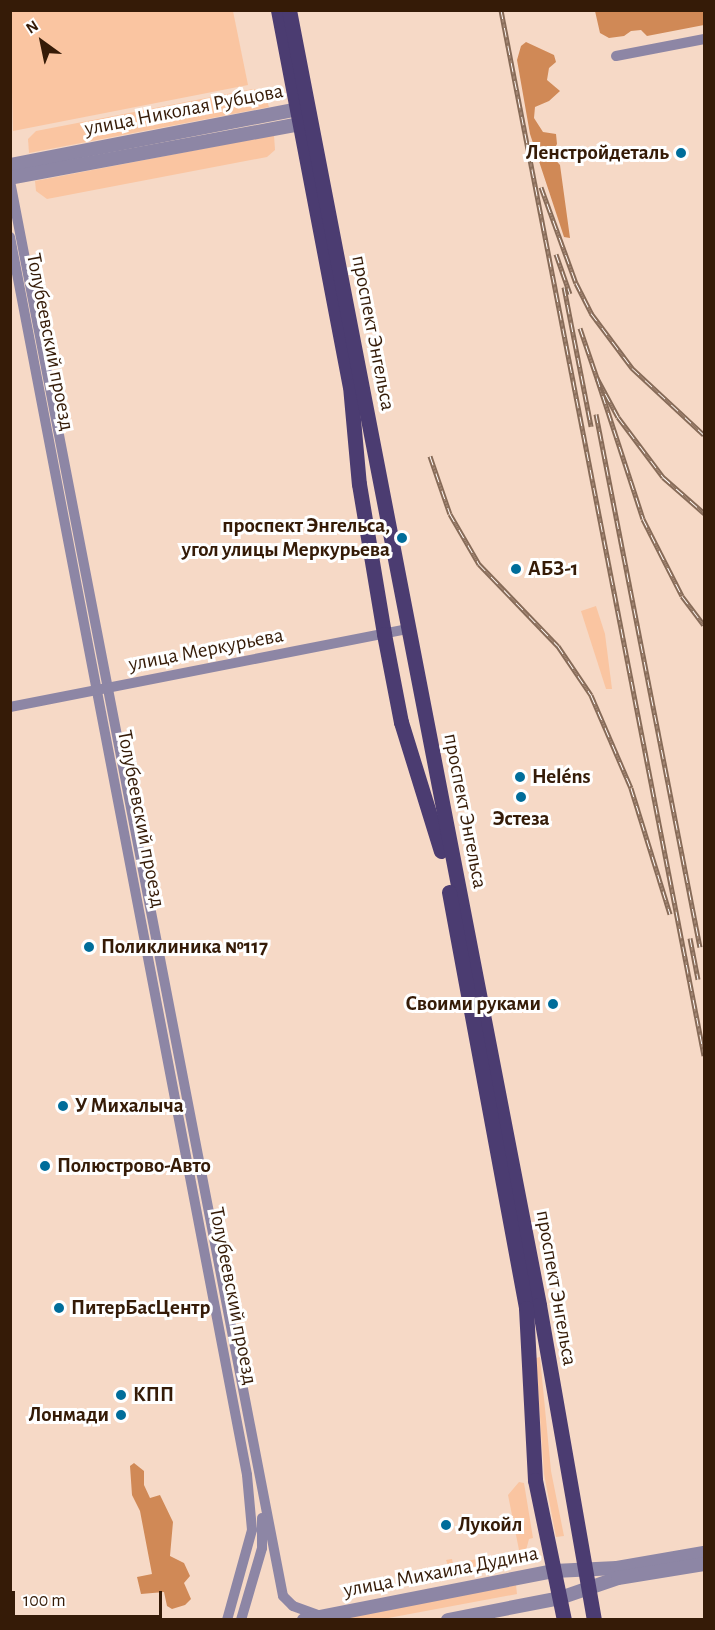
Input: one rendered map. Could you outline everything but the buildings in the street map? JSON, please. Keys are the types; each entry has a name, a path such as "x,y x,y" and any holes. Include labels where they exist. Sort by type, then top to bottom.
{"main road":[{"name":"проспект Энгельса","path":"278,10 409,629 594,1620"},
{"name":"проспект Энгельса","path":"289,10 302,115 350,386 359,484 384,634 401,722 438,834 516,1246 526,1308 535,1480 564,1620"}],"street":[{"path":"616,56 705,39"},
{"name":"улица Николая Рубцова","path":"10,165 302,115"},
{"name":"улица Николая Рубцова","path":"10,180 302,115"},
{"name":"Толубеевский проезд","path":"10,180 252,1508 249,1545 227,1620"},
{"name":"Толубеевский проезд","path":"10,237 283,1596 293,1606 321,1616"},
{"name":"улица Меркурьева","path":"10,707 409,629"},
{"name":"Толубеевский проезд","path":"241,1620 262,1548 261,1491"},
{"path":"448,1620 560,1598 587,1579 705,1553"},
{"path":"587,1579 705,1564"},
{"name":"улица Михаила Дудина","path":"304,1620 554,1571 587,1579"}],"shaded area":[{"path":"10,11 233,11 248,85 13,131"},
{"path":"595,11 704,11 704,25 647,36 641,30 631,31 624,36 609,38 600,33"},
{"path":"526,42 554,55 556,62 549,68 547,80 560,91 549,101 535,107 534,118 543,132 556,134 557,144 551,155 560,165 570,238 564,237 530,134 517,60 521,46"},
{"path":"253,89 264,92 269,107 29,153 28,139 36,131"},
{"path":"274,135 275,150 267,157 47,199 36,191 35,181"},
{"path":"596,606 605,634 612,689 606,689 581,611"},
{"path":"540,1357 551,1471 564,1536 556,1537 544,1474 536,1358"},
{"path":"134,1463 144,1471 144,1485 150,1498 160,1495 173,1522 170,1556 184,1563 190,1576 184,1583 191,1599 185,1605 172,1609 167,1606 164,1592 141,1594 137,1577 152,1574 140,1511 132,1495 130,1466"},
{"path":"519,1482 524,1483 533,1538 529,1539 525,1554 519,1559 450,1571 446,1560 452,1559 453,1564 519,1550 508,1495"},
{"path":"516,1585 517,1594 383,1619 334,1620"}],"railway":[{"path":"501,10 704,1055"},
{"path":"541,187 576,283 591,313 632,368 704,435"},
{"path":"556,254 570,294"},
{"path":"564,287 591,426"},
{"path":"580,328 597,378 618,417 663,477 704,513"},
{"path":"597,378 643,519 682,596 704,625"},
{"path":"596,414 700,947"},
{"path":"430,456 450,514 479,564 558,646 591,695 631,788 670,914"},
{"path":"690,938 698,979"}],"place":[{"name":"Ленстройдеталь","path":"681,153"},
{"name":"проспект Энгельса, угол улицы Меркурьева","path":"402,538"},
{"name":"АБЗ-1","path":"516,569"},
{"name":"Heléns","path":"520,777"},
{"name":"Эстеза","path":"521,797"},
{"name":"Поликлиника №117","path":"89,947"},
{"name":"Своими руками","path":"553,1004"},
{"name":"У Михалыча","path":"63,1106"},
{"name":"Полюстрово-Авто","path":"45,1166"},
{"name":"ПитерБасЦентр","path":"59,1308"},
{"name":"КПП","path":"121,1395"},
{"name":"Лонмади","path":"121,1415"},
{"name":"Лукойл","path":"446,1525"}]}
